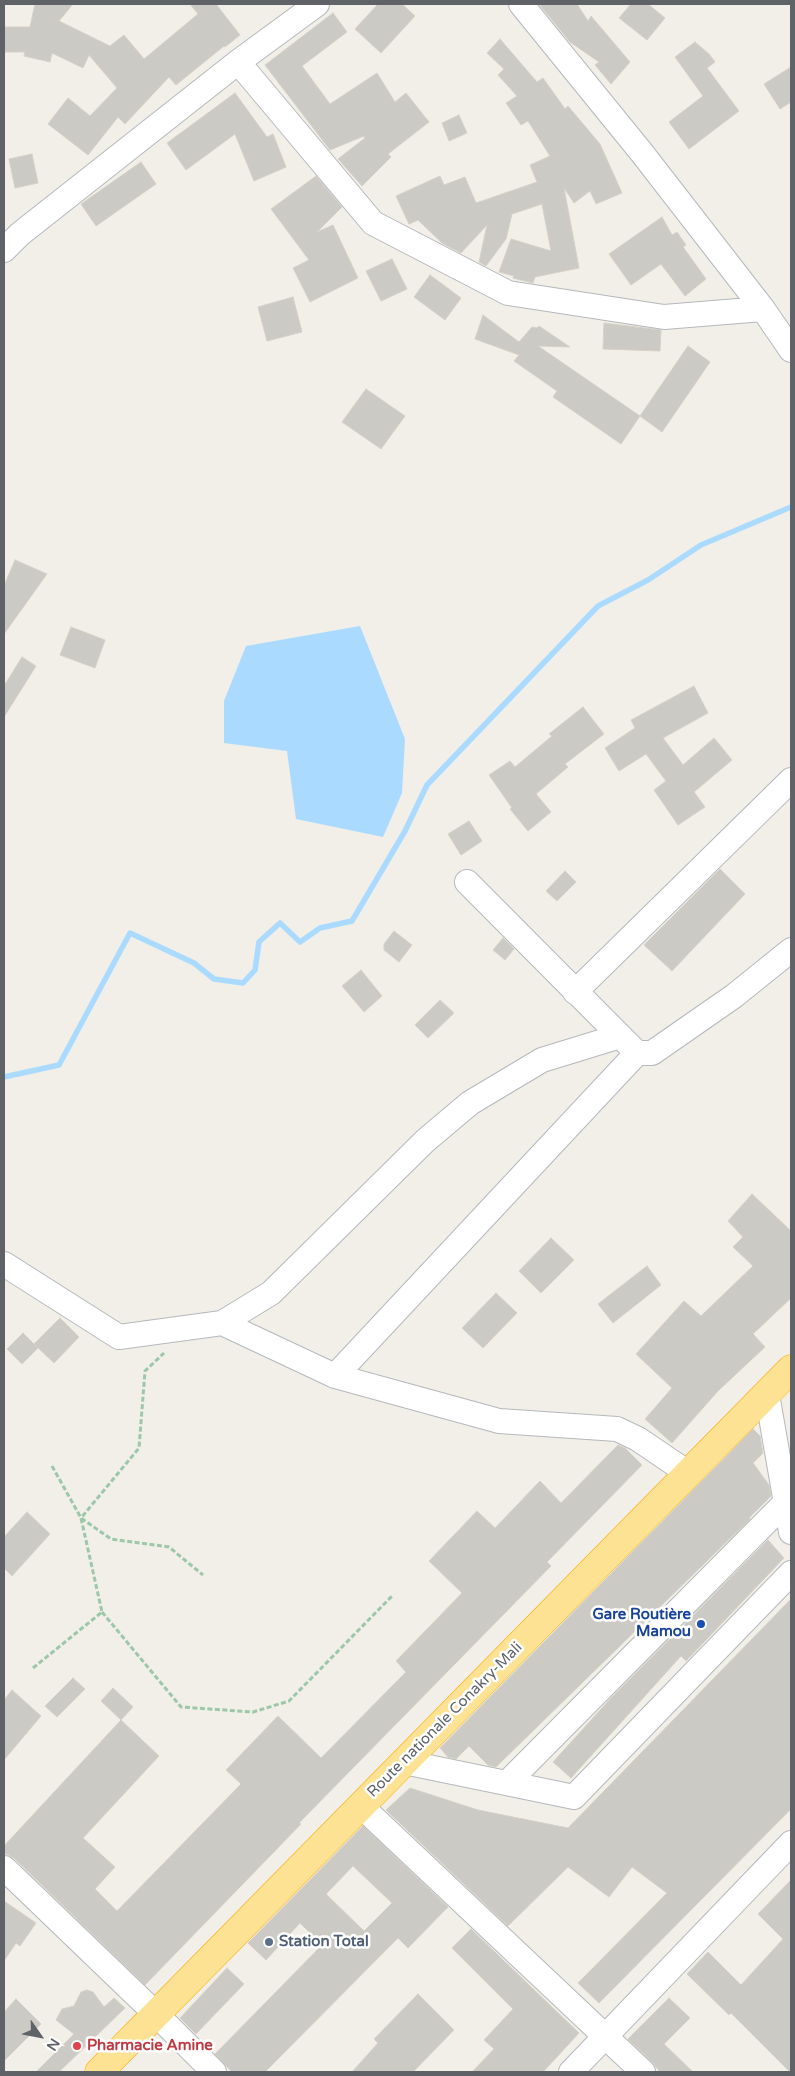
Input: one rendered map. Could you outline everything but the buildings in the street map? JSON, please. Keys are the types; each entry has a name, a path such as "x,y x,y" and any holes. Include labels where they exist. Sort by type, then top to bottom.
{"highway":[{"name":"Route nationale Conakry-Mali","path":"99,2072 791,1369"}],"street":[{"path":"4,250 20,234 238,62 317,4"},
{"path":"521,4 642,153 763,309 791,350"},
{"path":"238,62 373,223 508,293 664,317 763,309"},
{"path":"575,992 791,780"},
{"path":"467,882 637,1053 652,1053 734,996 791,950"},
{"path":"4,1264 119,1337 222,1323 271,1293 425,1141 470,1103 542,1060 620,1036"},
{"path":"335,1376 637,1053"},
{"path":"222,1323 335,1376 500,1422 617,1429 638,1439 688,1473"},
{"path":"766,1394 791,1532"},
{"path":"507,1783 786,1502"},
{"path":"404,1762 574,1797 791,1573"},
{"path":"361,1806 643,2072"},
{"path":"571,2072 791,1843"},
{"path":"4,1868 214,2072"}],"path":[{"path":"81,1518 139,1448 146,1371 165,1352 165,1330"},
{"path":"52,1466 81,1518 102,1612 181,1707 253,1712 289,1701 393,1595"},
{"path":"81,1518 111,1539 169,1547 203,1575"},
{"path":"33,1668 102,1612"}],"water":[{"path":"360,626 405,739 402,793 383,837 296,819 287,751 224,743 224,701 246,646"}],"waterway":[{"path":"4,1077 59,1065 130,933 194,963 214,979 243,983 255,970 259,942 280,923 300,942 320,928 352,921 405,831 427,785 598,606 648,580 701,545 791,507"}],"place":[{"name":"Gare Routière Mamou","path":"701,1624"},
{"name":"Station Total","path":"269,1942"},
{"name":"Pharmacie Amine","path":"77,2046"}]}
